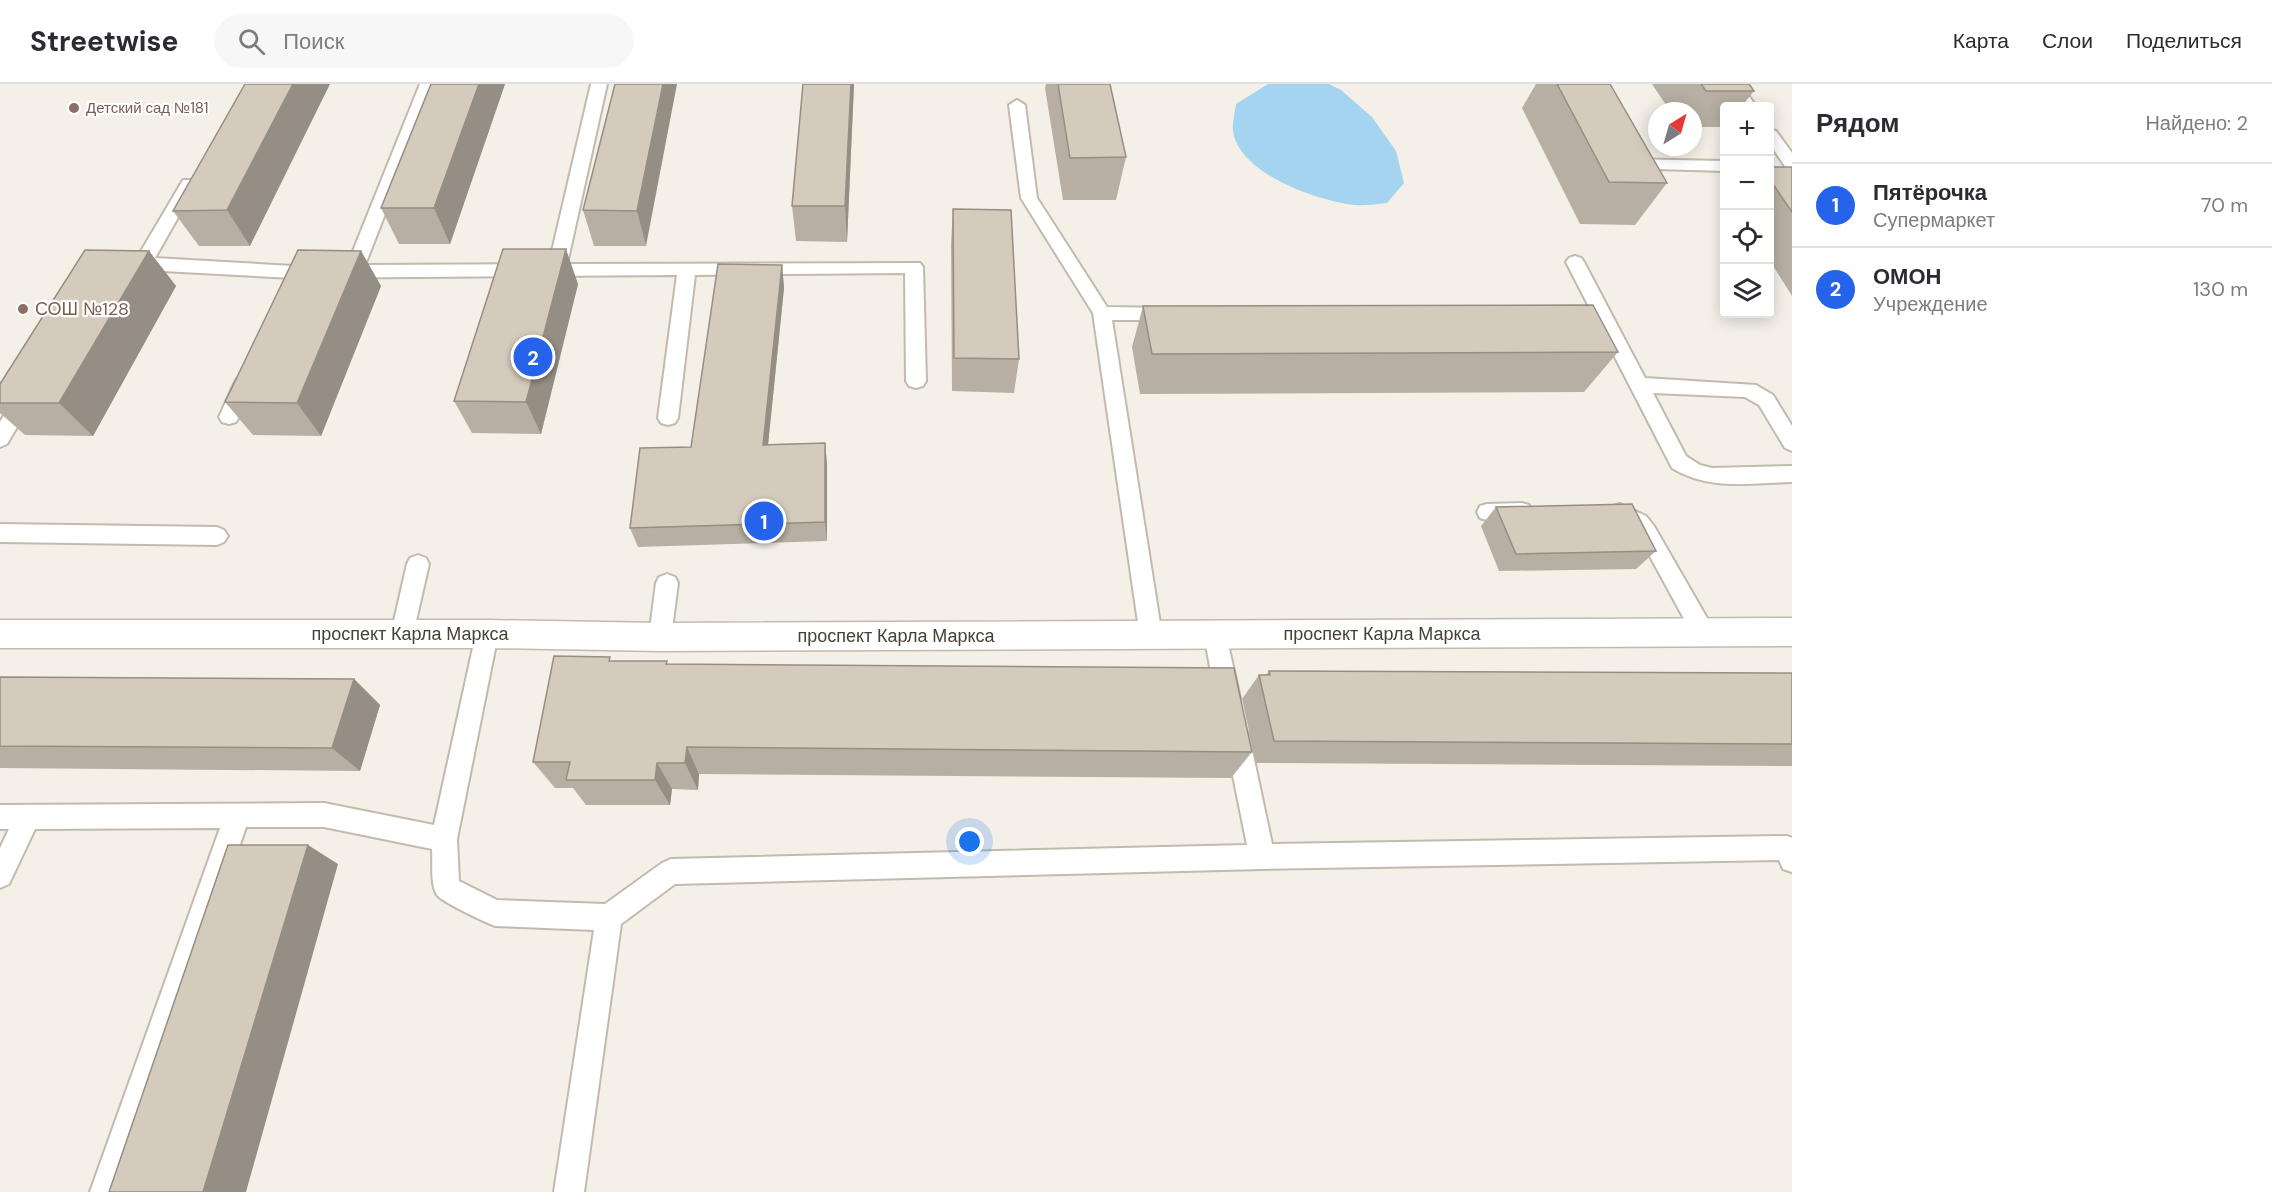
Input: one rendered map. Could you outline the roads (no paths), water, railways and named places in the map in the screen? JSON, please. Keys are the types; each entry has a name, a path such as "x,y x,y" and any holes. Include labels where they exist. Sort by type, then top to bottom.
{"street":[{"name":"проспект Карла Маркса","path":"0,634 487,634 660,637 1792,632"}],"lane":[{"path":"354,271 429,84"},
{"path":"557,269 599,84"},
{"path":"1732,84 1746,102"},
{"path":"1017,105 1029,198 1102,313 1151,636"},
{"path":"1774,140 1792,166"},
{"path":"1628,164 1720,166"},
{"path":"1774,167 1792,166"},
{"path":"143,263 195,174"},
{"path":"1575,262 1679,462 1695,472 1712,476 1792,474"},
{"path":"110,268 143,263 293,272 914,267 915,381"},
{"path":"668,418 687,268"},
{"path":"284,293 293,272"},
{"path":"1102,313 1186,314"},
{"path":"1579,316 1603,316"},
{"path":"229,417 252,365"},
{"path":"0,439 35,380"},
{"path":"1639,385 1749,390 1766,400 1792,443"},
{"path":"1603,510 1614,510 1628,515 1647,532 1702,632"},
{"path":"1487,512 1545,511"},
{"path":"0,533 217,536"},
{"path":"402,634 418,564"},
{"path":"660,637 667,583"},
{"path":"487,634 444,839 447,888 495,913 609,917 671,872 1262,857 1787,848 1792,860"},
{"path":"1215,635 1262,857"},
{"path":"0,817 324,815 444,839"},
{"path":"105,1192 237,816"},
{"path":"0,875 28,817"},
{"path":"568,1192 609,917"}],"water":[{"path":"1268,84 1329,84 1341,90 1372,117 1396,151 1404,183 1387,203 1354,205 1321,198 1282,183 1249,160 1238,146 1233,131 1236,104"}],"place":[{"name":"Детский сад №181","path":"74,108"},
{"name":"СОШ №128","path":"23,309"},
{"name":"ОМОН","path":"533,357"},
{"name":"Пятёрочка","path":"764,521"}]}
